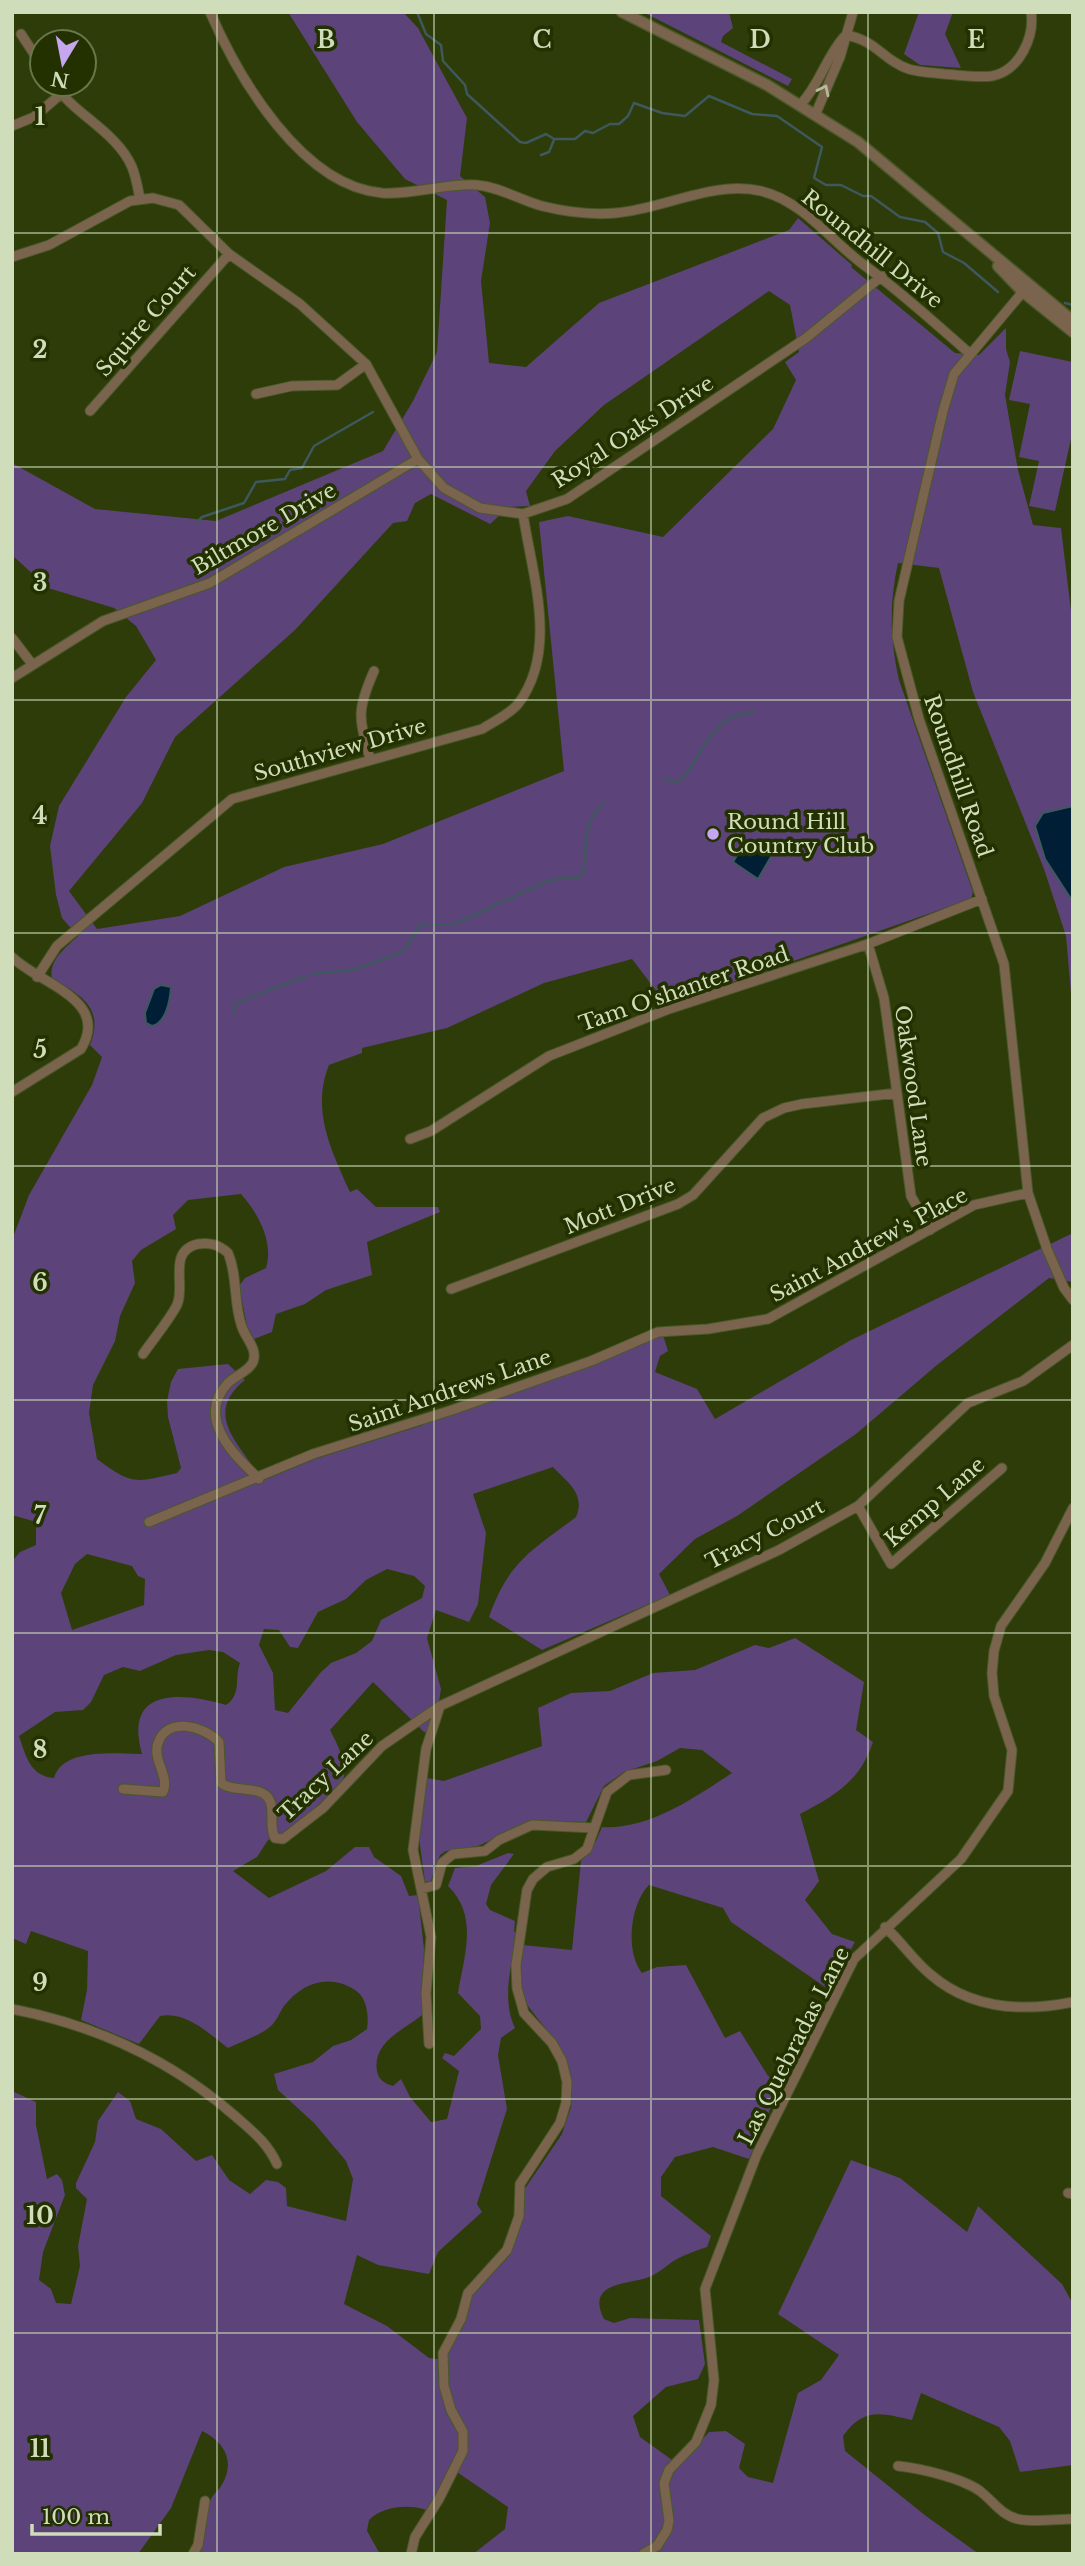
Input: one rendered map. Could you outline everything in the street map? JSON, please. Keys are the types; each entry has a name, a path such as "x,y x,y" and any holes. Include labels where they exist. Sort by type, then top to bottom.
{"street":[{"name":"Roundhill Drive","path":"210,12 241,73 265,107 308,158 327,175 351,186 381,193 401,193 452,185 478,186 542,206 588,214 644,210 724,189 760,191 788,203 882,276 970,353"},
{"path":"622,12 816,113 911,184 1073,332"},
{"path":"816,113 840,57 853,12"},
{"path":"846,36 874,44 903,67 915,71 971,77 995,75 1018,60 1026,48 1032,31 1031,12"},
{"path":"21,34 28,45"},
{"path":"801,104 809,96 831,51 846,36"},
{"path":"12,126 34,117 56,98"},
{"path":"12,257 49,245 130,201 141,199 132,165 108,137 65,98"},
{"name":"Royal Oaks Drive","path":"141,199 162,199 179,205 229,254 300,304 366,364 418,459 444,488 480,508 523,514 567,499 806,338 882,276"},
{"name":"Squire Court","path":"90,411 229,254"},
{"path":"1027,288 1073,321"},
{"name":"Roundhill Road","path":"1027,288 954,374 899,601 897,637 919,719 1004,964 1028,1193 1047,1249 1064,1288 1073,1300"},
{"path":"256,394 292,386 337,385 366,364"},
{"name":"Biltmore Drive","path":"12,678 103,621 210,583 418,459"},
{"name":"Southview Drive","path":"37,977 57,946 232,799 482,729 516,706 535,676 542,636 523,514"},
{"path":"12,638 32,664"},
{"path":"370,759 359,717 360,702 373,671"},
{"name":"Tam O'shanter Road","path":"410,1139 431,1131 549,1056 669,1009 868,944 982,899"},
{"name":"Oakwood Lane","path":"868,944 884,998 911,1196 930,1230"},
{"path":"12,957 37,977 80,1002 87,1014 88,1032 80,1049 12,1092"},
{"name":"Mott Drive","path":"451,1289 678,1204 692,1195 763,1118 784,1108 897,1093"},
{"name":"Saint Andrew's Place","path":"768,1319 974,1205 1028,1193"},
{"path":"143,1354 177,1304 180,1261 184,1252 192,1246 206,1243 219,1246 228,1253 241,1325 253,1346 254,1356 251,1366 225,1386 219,1398 217,1426 233,1453 259,1479"},
{"name":"Saint Andrews Lane","path":"149,1522 259,1479 313,1454 452,1410 591,1361 658,1332 709,1329 768,1319"},
{"name":"Tracy Court","path":"439,1706 779,1550 858,1506 968,1403 1023,1381 1073,1345"},
{"name":"Kemp Lane","path":"858,1506 891,1564 1002,1468"},
{"name":"Las Quebradas Lane","path":"643,2554 657,2546 667,2530 669,2521 664,2483 670,2470 696,2442 704,2427 715,2380 705,2289 757,2154 854,1959 885,1927 961,1859 1007,1791 1012,1749 995,1696 992,1673 994,1651 1001,1626 1045,1563 1073,1508"},
{"path":"429,2044 426,1993 431,1937 413,1850 426,1749 439,1706"},
{"name":"Tracy Lane","path":"123,1789 163,1793 165,1783 156,1755 157,1744 164,1732 178,1726 194,1727 212,1735 219,1742 221,1783 235,1790 257,1790 266,1795 271,1802 271,1830 275,1838 283,1839 323,1808 382,1746 439,1706"},
{"path":"411,2554 415,2537 439,2500 463,2451 463,2432 451,2410 444,2386 443,2353 461,2319 468,2293 508,2250 519,2216 520,2184 561,2123 566,2103 567,2082 562,2061 552,2043 524,2013 517,1988 516,1965 527,1890 533,1879 547,1867 582,1854 590,1842 607,1792 618,1782 629,1775 666,1770"},
{"path":"421,1889 436,1885 442,1863 453,1854 485,1851 499,1840 533,1825 594,1828"},
{"path":"885,1927 930,1975 981,2002 1028,2008 1073,2001"},
{"path":"12,2009 71,2022 155,2059 212,2096 268,2145 276,2164"},
{"path":"898,2466 923,2468 941,2477 962,2481 980,2491 1000,2511 1020,2520 1073,2519"},
{"path":"193,2554 198,2545 205,2501"}],"shaded area":[{"path":"288,12 403,12 418,28 467,118 460,176 485,197 490,223 481,281 489,363 526,367 599,303 789,230 798,218 852,265 851,267 955,353 979,355 1006,328 1006,349 1010,362 1005,395 1018,470 1033,525 1061,528 1073,627 1073,1017 1066,936 1044,869 973,692 939,568 898,563 892,622 899,680 973,892 971,899 667,1005 632,959 544,983 447,1028 362,1048 362,1053 329,1065 322,1098 323,1114 330,1145 350,1192 357,1189 376,1207 438,1207 440,1212 367,1242 372,1275 326,1290 305,1304 276,1314 272,1332 254,1339 247,1326 239,1286 245,1278 266,1268 268,1248 263,1228 241,1194 188,1200 173,1215 176,1229 141,1250 132,1261 135,1283 120,1316 115,1341 93,1385 89,1413 97,1459 118,1474 134,1480 177,1473 181,1468 168,1417 167,1401 171,1382 178,1369 228,1364 245,1380 232,1393 226,1406 226,1419 237,1444 262,1481 315,1459 420,1426 663,1335 668,1351 660,1356 655,1372 697,1389 715,1419 851,1340 1073,1233 1073,1282 1049,1278 937,1365 856,1434 737,1516 695,1539 659,1574 670,1595 542,1650 489,1617 513,1570 534,1549 576,1517 579,1502 577,1495 553,1467 473,1494 486,1533 478,1604 469,1622 436,1610 427,1638 441,1689 434,1734 424,1732 373,1682 330,1730 344,1763 342,1782 283,1834 268,1840 257,1857 233,1871 269,1898 326,1871 355,1847 369,1847 374,1857 401,1876 409,1896 418,1895 424,1949 422,2015 384,2044 379,2052 377,2071 380,2079 393,2086 401,2079 410,2097 431,2122 447,2119 459,2071 442,2058 445,2053 454,2056 481,2029 480,2016 458,1993 466,1951 466,1923 458,1898 448,1886 455,1868 476,1866 508,1853 514,1854 491,1885 486,1904 490,1910 515,1921 514,1932 517,1933 508,1993 515,2028 501,2038 498,2055 507,2109 477,2204 482,2212 438,2252 429,2274 378,2265 357,2255 344,2304 387,2326 429,2358 445,2360 449,2344 462,2329 469,2299 509,2256 523,2218 524,2190 562,2134 571,2107 572,2085 560,2047 524,2001 519,1980 523,1945 572,1950 581,1861 596,1841 602,1827 619,1827 653,1818 686,1802 732,1773 702,1750 680,1748 657,1761 624,1772 604,1786 586,1822 532,1821 478,1846 446,1851 440,1855 431,1881 425,1882 418,1831 427,1778 444,1781 542,1746 538,1708 571,1693 610,1691 653,1673 695,1670 755,1645 769,1648 795,1638 864,1682 856,1730 873,1742 868,1756 845,1786 800,1814 819,1881 805,1900 832,1934 855,1942 828,1989 731,1922 723,1908 649,1885 637,1904 632,1940 633,1953 642,1973 657,1967 686,1965 725,2038 740,2031 768,2076 781,2083 749,2159 713,2147 675,2157 661,2177 661,2196 711,2236 707,2247 680,2257 649,2277 612,2287 600,2298 600,2307 604,2319 614,2323 630,2318 699,2320 705,2364 698,2379 666,2387 633,2416 640,2437 679,2465 709,2432 726,2431 745,2444 739,2468 748,2477 773,2483 798,2393 821,2380 839,2355 778,2314 851,2160 900,2178 967,2232 978,2206 1062,2284 1073,2304 1073,2465 1020,2472 1010,2441 999,2427 921,2393 912,2420 874,2414 858,2420 843,2436 845,2451 926,2516 979,2554 473,2554 505,2529 508,2507 451,2468 437,2497 426,2510 412,2507 389,2509 369,2520 367,2531 380,2554 199,2554 212,2497 221,2486 228,2469 228,2461 222,2447 202,2431 171,2508 138,2554 12,2554 12,2091 36,2102 36,2125 47,2179 57,2174 62,2180 65,2195 43,2252 39,2280 51,2289 56,2303 71,2304 80,2266 78,2246 87,2199 76,2188 76,2183 95,2142 98,2121 118,2092 130,2101 136,2119 161,2129 196,2161 212,2155 229,2180 250,2194 266,2180 278,2182 286,2188 287,2206 346,2221 353,2179 346,2161 314,2123 278,2090 274,2074 313,2062 333,2046 351,2040 367,2029 368,2018 365,2002 355,1990 335,1982 316,1983 291,1998 268,2029 228,2048 196,2024 170,2015 160,2016 139,2044 81,2020 87,1990 88,1951 31,1931 26,1944 12,1938 12,1561 20,1552 36,1545 36,1522 12,1515 12,1240 29,1195 92,1085 102,1057 90,1045 94,1021 87,1004 72,990 52,978 55,960 78,936 62,918 56,895 50,846 59,806 126,697 156,660 136,626 114,608 48,588 12,555 12,463 95,509 216,521 383,451 413,401 437,352 447,200 405,179 357,122","holes":["769,291 790,305 799,352 785,362 796,380 773,429 663,537 568,516 539,522 564,771 383,844 284,867 180,916 97,929 69,891 142,803 175,737 295,630 393,523 407,521 415,503 431,494 490,524 509,507 530,506 526,491 555,451 604,405","87,1554 132,1566 138,1576 145,1579 144,1605 72,1630 61,1593 75,1564","387,1569 414,1576 425,1586 422,1598 381,1620 372,1641 356,1653 331,1663 321,1672 288,1713 275,1710 273,1673 259,1645 264,1629 279,1630 290,1647 298,1648 318,1612 346,1599 366,1580","209,1650 223,1652 240,1663 236,1691 231,1701 226,1705 175,1697 148,1706 141,1716 138,1732 142,1754 106,1753 79,1757 59,1768 54,1778 39,1773 30,1764 19,1736 55,1712 83,1710 91,1702 104,1675 123,1667 140,1671 176,1655"]},
{"path":"643,12 729,12 733,28 723,36 721,42 792,79 788,86"},
{"path":"919,12 953,12 945,34 961,68 920,65 904,54"},
{"path":"1020,351 1073,362 1073,430 1055,511 1029,506 1039,461 1019,457 1030,404 1009,400"}],"water":[{"path":"1073,806 1073,902 1045,859 1035,826 1043,813"},
{"path":"745,842 772,855 758,879 733,862"},
{"path":"161,985 171,987 168,1005 161,1021 152,1026 146,1023 145,1013 154,989"}],"waterway":[{"path":"417,12 426,34 441,45 443,61 465,85 467,94 520,142 526,143 546,134 554,139 575,139 585,131 593,133 610,124 619,124 628,116 634,103 662,113 685,116 709,96 752,114 777,116 822,147 814,178 826,185 841,185 863,196 871,196 900,217 925,222 938,233 943,252 964,263 998,292"},
{"path":"541,155 549,152 554,140"},
{"path":"1065,303 1073,305"},
{"path":"196,523 202,517 244,503 256,482 285,479 290,470 302,468 314,446 373,412"},
{"path":"665,779 678,783 717,728 740,714 755,713"},
{"path":"313,974 357,969 406,948 420,925 455,924 545,882 561,878 579,878 585,864 590,822 605,802"},
{"path":"235,1015 234,1004 306,976"}],"place":[{"name":"Round Hill Country Club","path":"713,834"}]}
